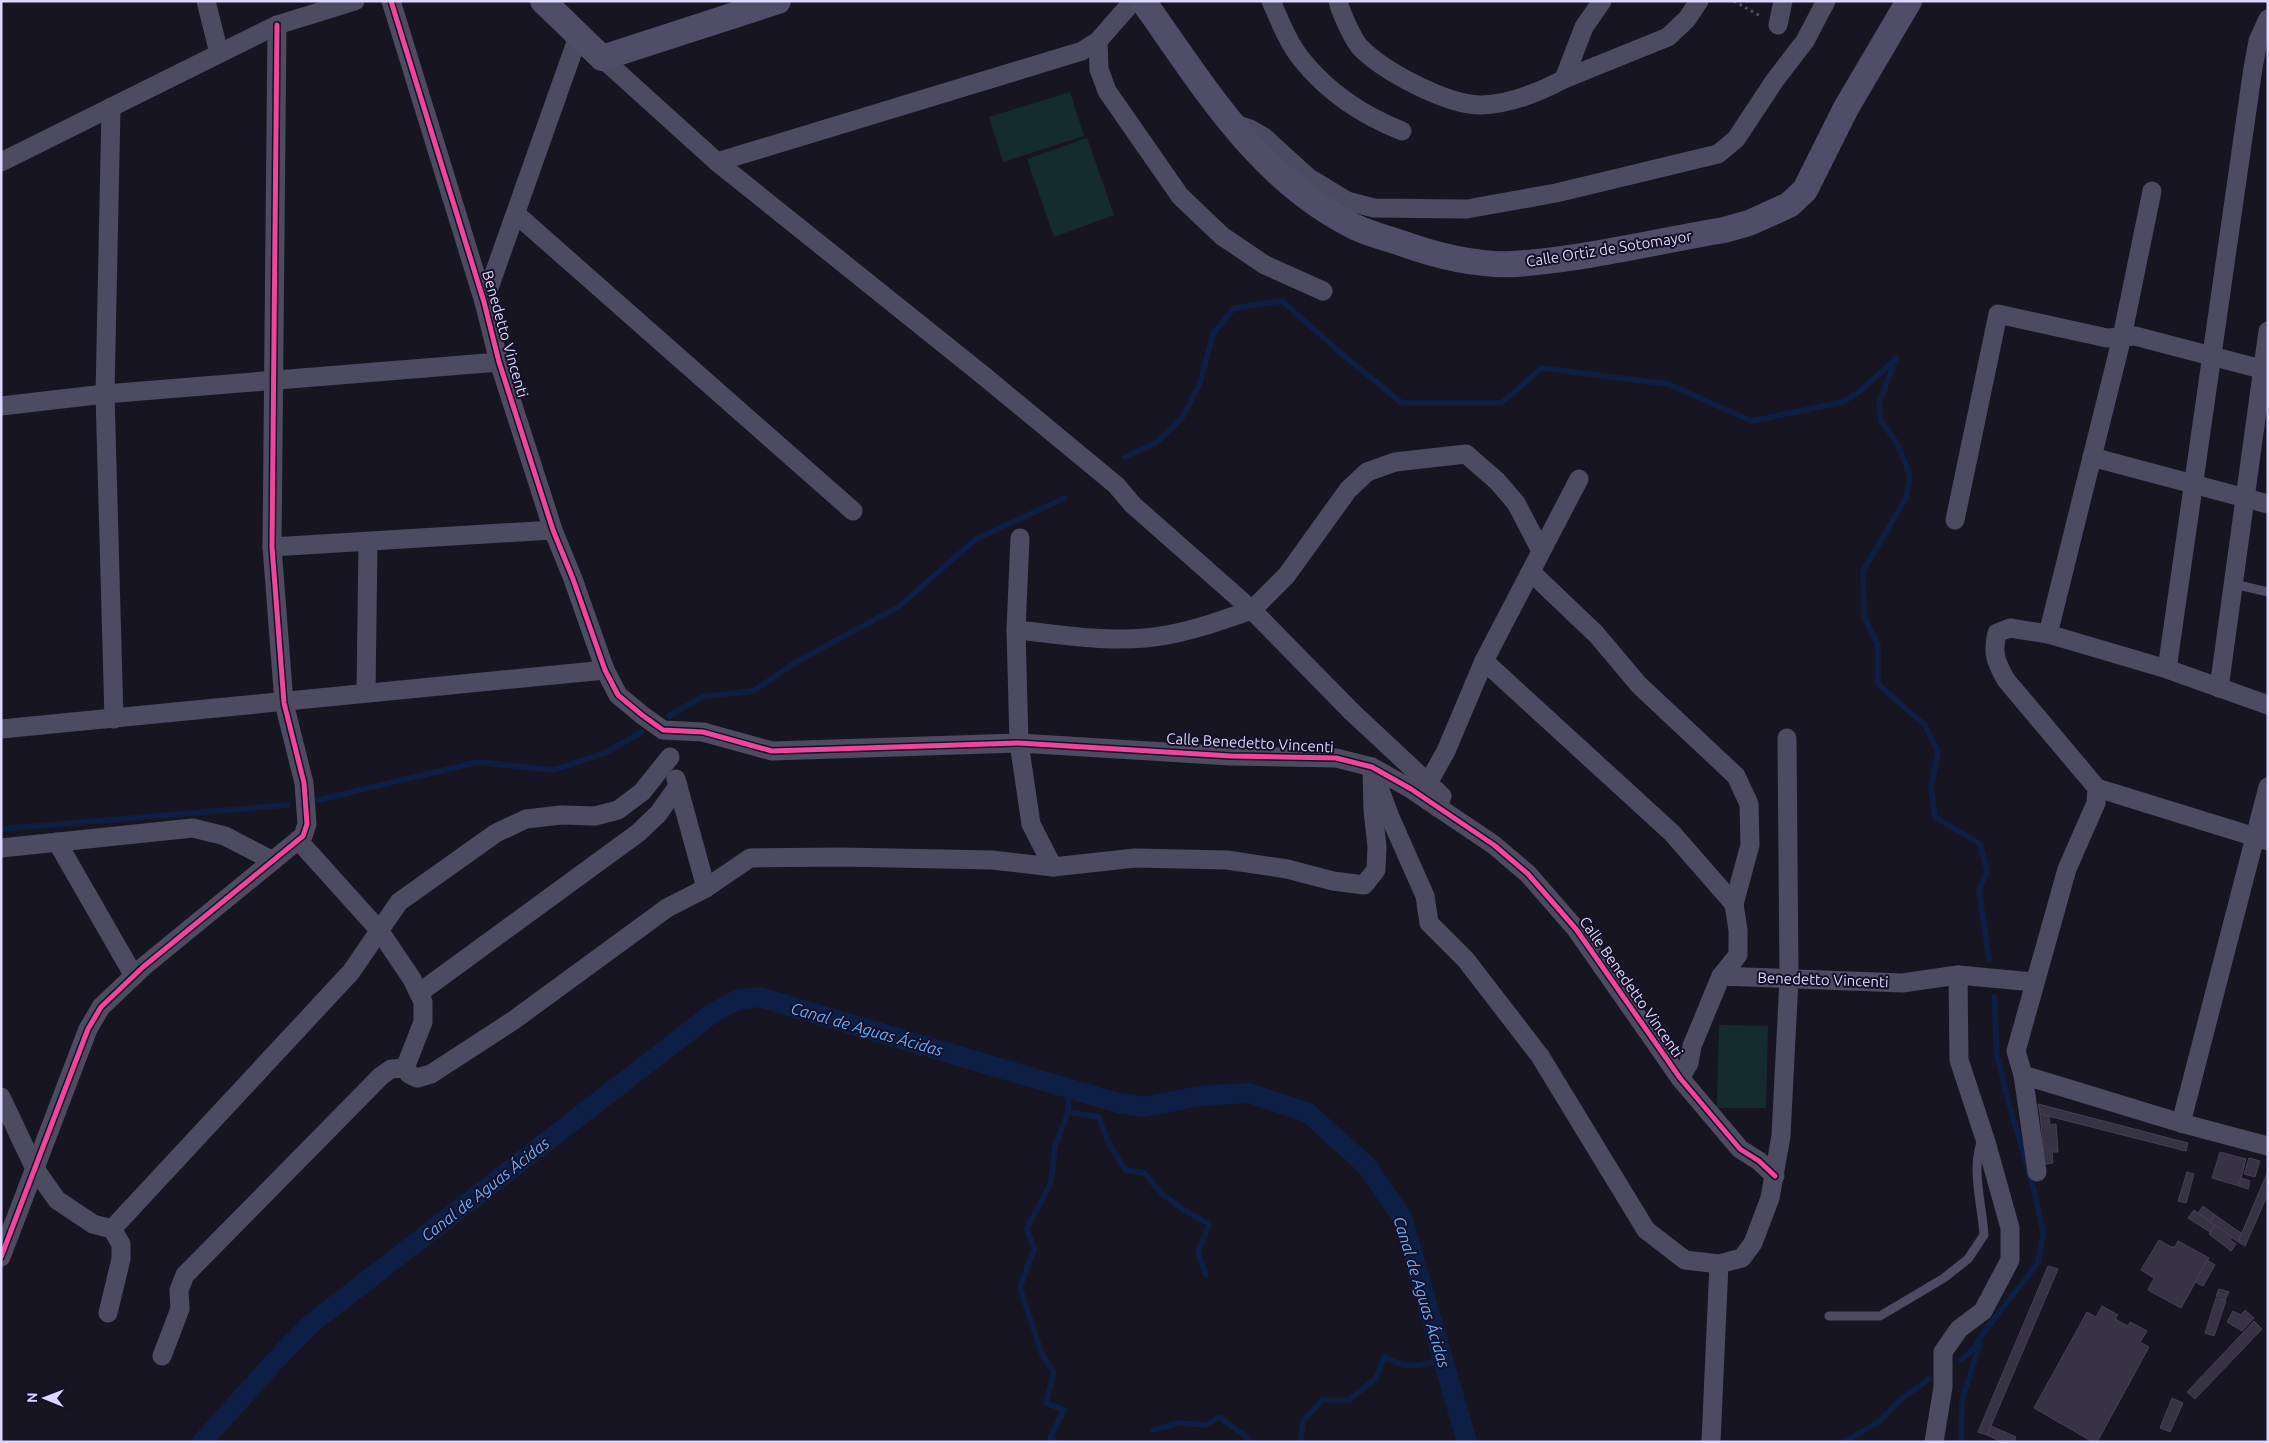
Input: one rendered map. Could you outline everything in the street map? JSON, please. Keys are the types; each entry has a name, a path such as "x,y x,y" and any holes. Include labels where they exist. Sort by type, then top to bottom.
{"street":[{"path":"206,1 219,54"},
{"path":"1,162 278,25 355,1"},
{"name":"Benedetto Vincenti","path":"391,1 484,302 499,362 553,530 573,579 605,670"},
{"path":"543,1 602,58 717,162 984,376 1116,485 1133,505 1252,610 1352,712 1442,796 1437,807"},
{"path":"602,58 778,1"},
{"path":"717,162 1082,51 1098,41 1133,1"},
{"name":"Calle Ortiz de Sotomayor","path":"1143,1 1228,121 1277,174 1318,205 1356,227 1430,254 1484,263 1526,264 1724,230 1749,223 1789,204 1805,190 1846,108 1909,1"},
{"path":"1271,1 1284,32 1301,59 1324,82 1346,102 1384,124 1402,131"},
{"path":"1338,1 1340,9 1359,45 1379,62 1416,85 1444,97 1480,105 1536,94 1564,79 1668,37 1687,19 1699,1"},
{"path":"1564,79 1584,27 1602,1"},
{"path":"1778,26 1783,1"},
{"path":"1228,121 1250,129 1264,137 1317,183 1347,201 1374,208 1467,209 1556,193 1718,154 1736,139 1775,80 1805,41 1826,1"},
{"path":"2167,670 2212,356 2268,19"},
{"path":"1,1257 88,1029 101,1007 134,976 303,836 307,824 304,783 284,703 272,547 278,25"},
{"path":"484,302 579,34"},
{"path":"1098,41 1099,69 1107,91 1180,196 1222,236 1265,265 1324,291"},
{"path":"111,107 105,394 114,719"},
{"path":"2048,634 2122,337 2152,191"},
{"path":"516,214 853,511"},
{"path":"1955,520 1998,314 2107,338 2135,336 2261,369"},
{"path":"2219,688 2246,498 2261,369 2268,331"},
{"path":"1,406 105,394 499,362"},
{"path":"1016,630 1112,639 1146,638 1194,630 1252,610 1286,576 1348,490 1368,472 1395,462 1466,454 1498,481 1516,504 1541,550"},
{"path":"2092,456 2268,504"},
{"path":"1428,783 1446,751 1484,660 1532,573 1541,550 1580,479"},
{"path":"272,547 553,530"},
{"path":"1020,538 1016,630 1019,743 1031,824 1052,867"},
{"path":"366,692 368,542"},
{"path":"1532,573 1596,634 1638,685 1736,776 1749,804 1750,845 1734,904 1738,930 1738,955 1721,976 1692,1046 1689,1063 1680,1078"},
{"path":"2261,839 2097,788 2006,680 1996,662 1994,648 1996,633 2010,628 2048,634 2167,670 2268,705"},
{"path":"1484,660 1672,833 1734,904"},
{"path":"1,729 284,703 366,692 605,670 618,695 642,716 663,730 706,888"},
{"name":"Calle Benedetto Vincenti","path":"663,730 703,732 772,751 1019,743 1231,756 1336,758 1372,767 1411,789 1494,845 1528,874 1576,929 1680,1078 1740,1149 1759,1161 1775,1176"},
{"path":"1372,767 1390,817 1426,896 1429,923 1466,960 1540,1056 1646,1230 1685,1260 1719,1264 1742,1258 1753,1243 1770,1198 1781,1136 1789,979 1787,738"},
{"path":"112,1230 351,972 399,902 496,833 526,819 561,815 594,816 618,810 642,792 670,757"},
{"path":"298,840 379,930 412,978 423,1002 423,1022 406,1068 409,1074 417,1078 431,1074 514,1020 667,908 706,888 750,858 842,857 992,860 1052,867 1135,858 1228,860 1287,869 1333,881 1364,885 1376,870 1377,847 1373,810 1372,767"},
{"path":"419,993 638,833 658,814 678,786"},
{"path":"2181,1123 2261,839 2268,787"},
{"path":"2037,1172 2023,1075 2016,1051 2067,869 2096,802 2097,788"},
{"path":"1,848 193,828 225,836 273,861"},
{"path":"57,842 134,976"},
{"path":"1934,1442 1943,1387 1943,1352 1959,1329 1984,1310 2010,1260 2010,1228 1984,1134 1959,1060 1958,974"},
{"name":"Benedetto Vincenti","path":"1721,976 1902,983 1958,974 2034,982"},
{"path":"162,1356 180,1309 179,1290 185,1275 381,1076 391,1069 406,1068"},
{"path":"2023,1075 2181,1123 2268,1146"},
{"path":"1,1097 35,1169 57,1200 93,1224 112,1230 120,1244 121,1259 108,1313"},
{"path":"1711,1442 1719,1264"}],"lane":[{"path":"2234,584 2268,592"},
{"path":"1829,1316 1880,1316 1944,1278 1968,1259 1984,1235 1976,1168 1977,1150 1984,1134"}],"green space":[{"path":"1070,92 1084,136 1003,162 989,117"},
{"path":"1087,138 1114,215 1054,237 1027,159"},
{"path":"1719,1025 1768,1026 1766,1108 1717,1108"}],"building":[{"path":"2038,1104 2188,1143 2186,1151 2040,1114"},
{"path":"2040,1114 2049,1116 2050,1125 2056,1124 2058,1152 2052,1152 2053,1163 2045,1164"},
{"path":"2220,1152 2246,1159 2239,1186 2212,1178"},
{"path":"2249,1158 2260,1161 2255,1177 2244,1174"},
{"path":"2268,1171 2268,1194 2245,1246 2238,1242"},
{"path":"2187,1172 2194,1174 2186,1203 2178,1201"},
{"path":"2241,1178 2250,1181 2248,1189 2239,1186"},
{"path":"2203,1206 2215,1215 2210,1222 2198,1213"},
{"path":"2194,1210 2215,1225 2210,1232 2188,1218"},
{"path":"2215,1215 2241,1233 2238,1242 2210,1222"},
{"path":"2215,1225 2232,1237 2230,1240 2236,1244 2231,1251 2209,1234"},
{"path":"2159,1240 2171,1247 2175,1247 2178,1241 2209,1258 2181,1308 2148,1290 2154,1278 2141,1270"},
{"path":"2207,1260 2215,1265 2203,1286 2195,1282"},
{"path":"2048,1266 2058,1269 1987,1435 1978,1432"},
{"path":"2219,1289 2229,1292 2225,1300 2216,1296"},
{"path":"2216,1298 2226,1301 2214,1336 2205,1333"},
{"path":"2102,1306 2118,1315 2115,1319 2128,1326 2130,1322 2147,1331 2140,1342 2149,1347 2097,1442 2093,1442 2034,1408 2087,1312 2096,1317"},
{"path":"2245,1310 2254,1318 2242,1331 2227,1322 2233,1311 2241,1315"},
{"path":"2254,1321 2262,1329 2195,1399 2187,1392"},
{"path":"2172,1398 2183,1403 2170,1432 2160,1428"},
{"path":"1991,1426 2016,1437 2014,1442 2002,1442 1987,1435"}],"waterway":[{"path":"1125,457 1156,443 1182,418 1200,383 1213,334 1234,308 1282,301 1342,354 1402,403 1501,403 1542,368 1668,384 1752,421 1843,402 1859,392 1897,358"},
{"path":"1896,359 1879,403 1881,421 1897,443 1910,475 1906,498 1863,571 1864,617 1878,645 1878,684 1925,725 1938,752 1931,787 1935,817 1980,844 1987,871 1979,890 1989,959"},
{"path":"669,716 702,697 753,691 798,661 898,607 976,539 1065,498"},
{"path":"318,800 478,762 553,770 605,753 642,732"},
{"path":"1,829 288,805"},
{"name":"Canal de Aguas Ácidas","path":"202,1442 312,1323 714,1012 737,1000 759,997 1118,1103 1144,1107 1200,1096 1249,1093 1308,1113 1366,1165 1402,1217 1467,1442"},
{"path":"1961,1360 1974,1348 1984,1332 2038,1263 2043,1233 2036,1197 1997,1055 1994,997"},
{"path":"1057,1442 1050,1438 1064,1410 1046,1403 1054,1373 1042,1354 1020,1288 1034,1249 1027,1228 1051,1183 1055,1147 1068,1112 1069,1088"},
{"path":"1068,1112 1099,1117 1108,1142 1125,1170 1144,1173 1162,1194 1184,1210 1209,1224 1198,1253 1206,1275"},
{"path":"1961,1442 1962,1401 1980,1343"},
{"path":"1301,1442 1303,1421 1322,1400 1349,1400 1376,1378 1384,1357 1401,1364 1413,1366 1444,1360"},
{"path":"1844,1442 1880,1421 1899,1401 1929,1379"},
{"path":"1153,1430 1178,1423 1206,1425 1219,1417 1244,1435 1250,1442"}],"cycle path":[{"path":"391,1 484,302 499,362 553,530 573,579 605,670 618,695 663,730 703,732 772,751 1019,743 1231,756 1336,758 1372,767 1411,789 1494,845 1528,874 1576,929 1680,1078 1740,1149 1759,1161 1775,1176"},
{"path":"1,1257 88,1029 101,1007 143,967 303,836 307,824 304,783 284,703 272,547 277,25"}]}
